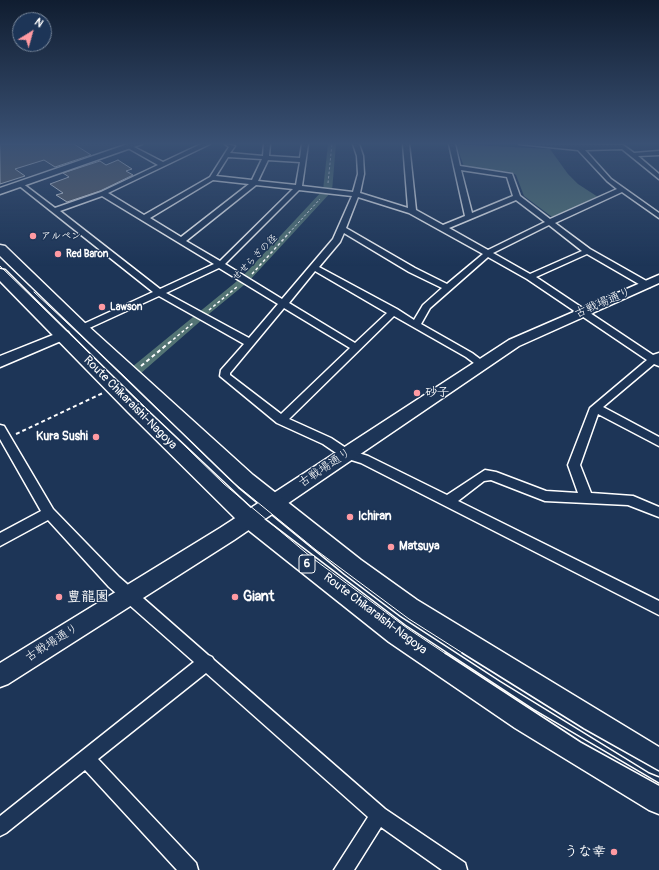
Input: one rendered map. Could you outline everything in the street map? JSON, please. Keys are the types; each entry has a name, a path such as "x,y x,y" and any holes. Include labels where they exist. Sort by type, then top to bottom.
{"main road":[{"name":"Route Chikaraishi-Nagoya","path":"0,249 72,332 134,408 249,519 397,634 524,719 659,800"},
{"name":"Route Chikaraishi-Nagoya","path":"0,273 72,332 132,374 246,482 353,568 409,608 510,672 659,762"}],"street":[{"path":"0,191 18,185"},
{"path":"21,185 160,293 250,343"},
{"path":"54,211 104,193 122,185"},
{"path":"145,218 201,185"},
{"path":"182,240 252,185"},
{"path":"268,185 356,194 412,211 530,277 581,312 657,360 595,408 574,464 586,497"},
{"path":"0,362 160,293 221,264 300,185"},
{"path":"358,185 337,240 225,372 226,376 281,420 327,441 346,454 364,459 659,608"},
{"path":"411,185 412,211"},
{"path":"462,185 469,217"},
{"path":"513,185 518,196 587,251 653,282"},
{"path":"615,185 659,216"},
{"path":"416,325 426,307 488,253 550,222 621,190"},
{"path":"104,193 247,279 356,348"},
{"path":"443,228 518,196"},
{"path":"342,229 412,270 448,288"},
{"path":"530,277 587,251"},
{"path":"313,267 469,355 481,364"},
{"name":"古戦場通り","path":"0,676 128,594 227,534 514,343 581,312 653,282"},
{"path":"281,420 394,312"},
{"path":"595,408 659,442"},
{"path":"3,434 49,513 114,582 207,662 379,815 458,870"},
{"path":"448,501 485,475 492,475 545,496 629,500 659,512"},
{"path":"0,540 49,513"},
{"path":"0,827 207,662"},
{"path":"87,759 189,870"},
{"path":"343,870 379,815"}],"path":[{"path":"328,185 328,190"},
{"name":"せせらぎの径","path":"132,374 247,279 328,190"},
{"path":"3,434 106,392"}],"green space":[{"path":"324,185 333,185 332,191 249,281 140,374 132,367 242,277 323,190"},
{"path":"520,185 579,185 598,197 552,217 524,196"}],"building":[{"path":"51,185 113,185 100,191 67,202 56,195 63,193"}],"tram line":[{"path":"0,266 224,484 311,557 407,628 446,654"},
{"path":"34,292 125,377 229,479 316,550 409,619 464,654"},
{"path":"445,653 581,742 659,785"},
{"path":"462,653 584,729 659,771"}],"place":[{"name":"アルペン","path":"33,236"},
{"name":"Red Baron","path":"58,254"},
{"name":"Lawson","path":"102,307"},
{"name":"砂子","path":"417,393"},
{"name":"Kura Sushi","path":"96,437"},
{"name":"Ichiran","path":"350,517"},
{"name":"Matsuya","path":"391,547"},
{"name":"豊龍園","path":"59,597"},
{"name":"Giant","path":"235,597"},
{"name":"うな幸","path":"614,852"}]}
